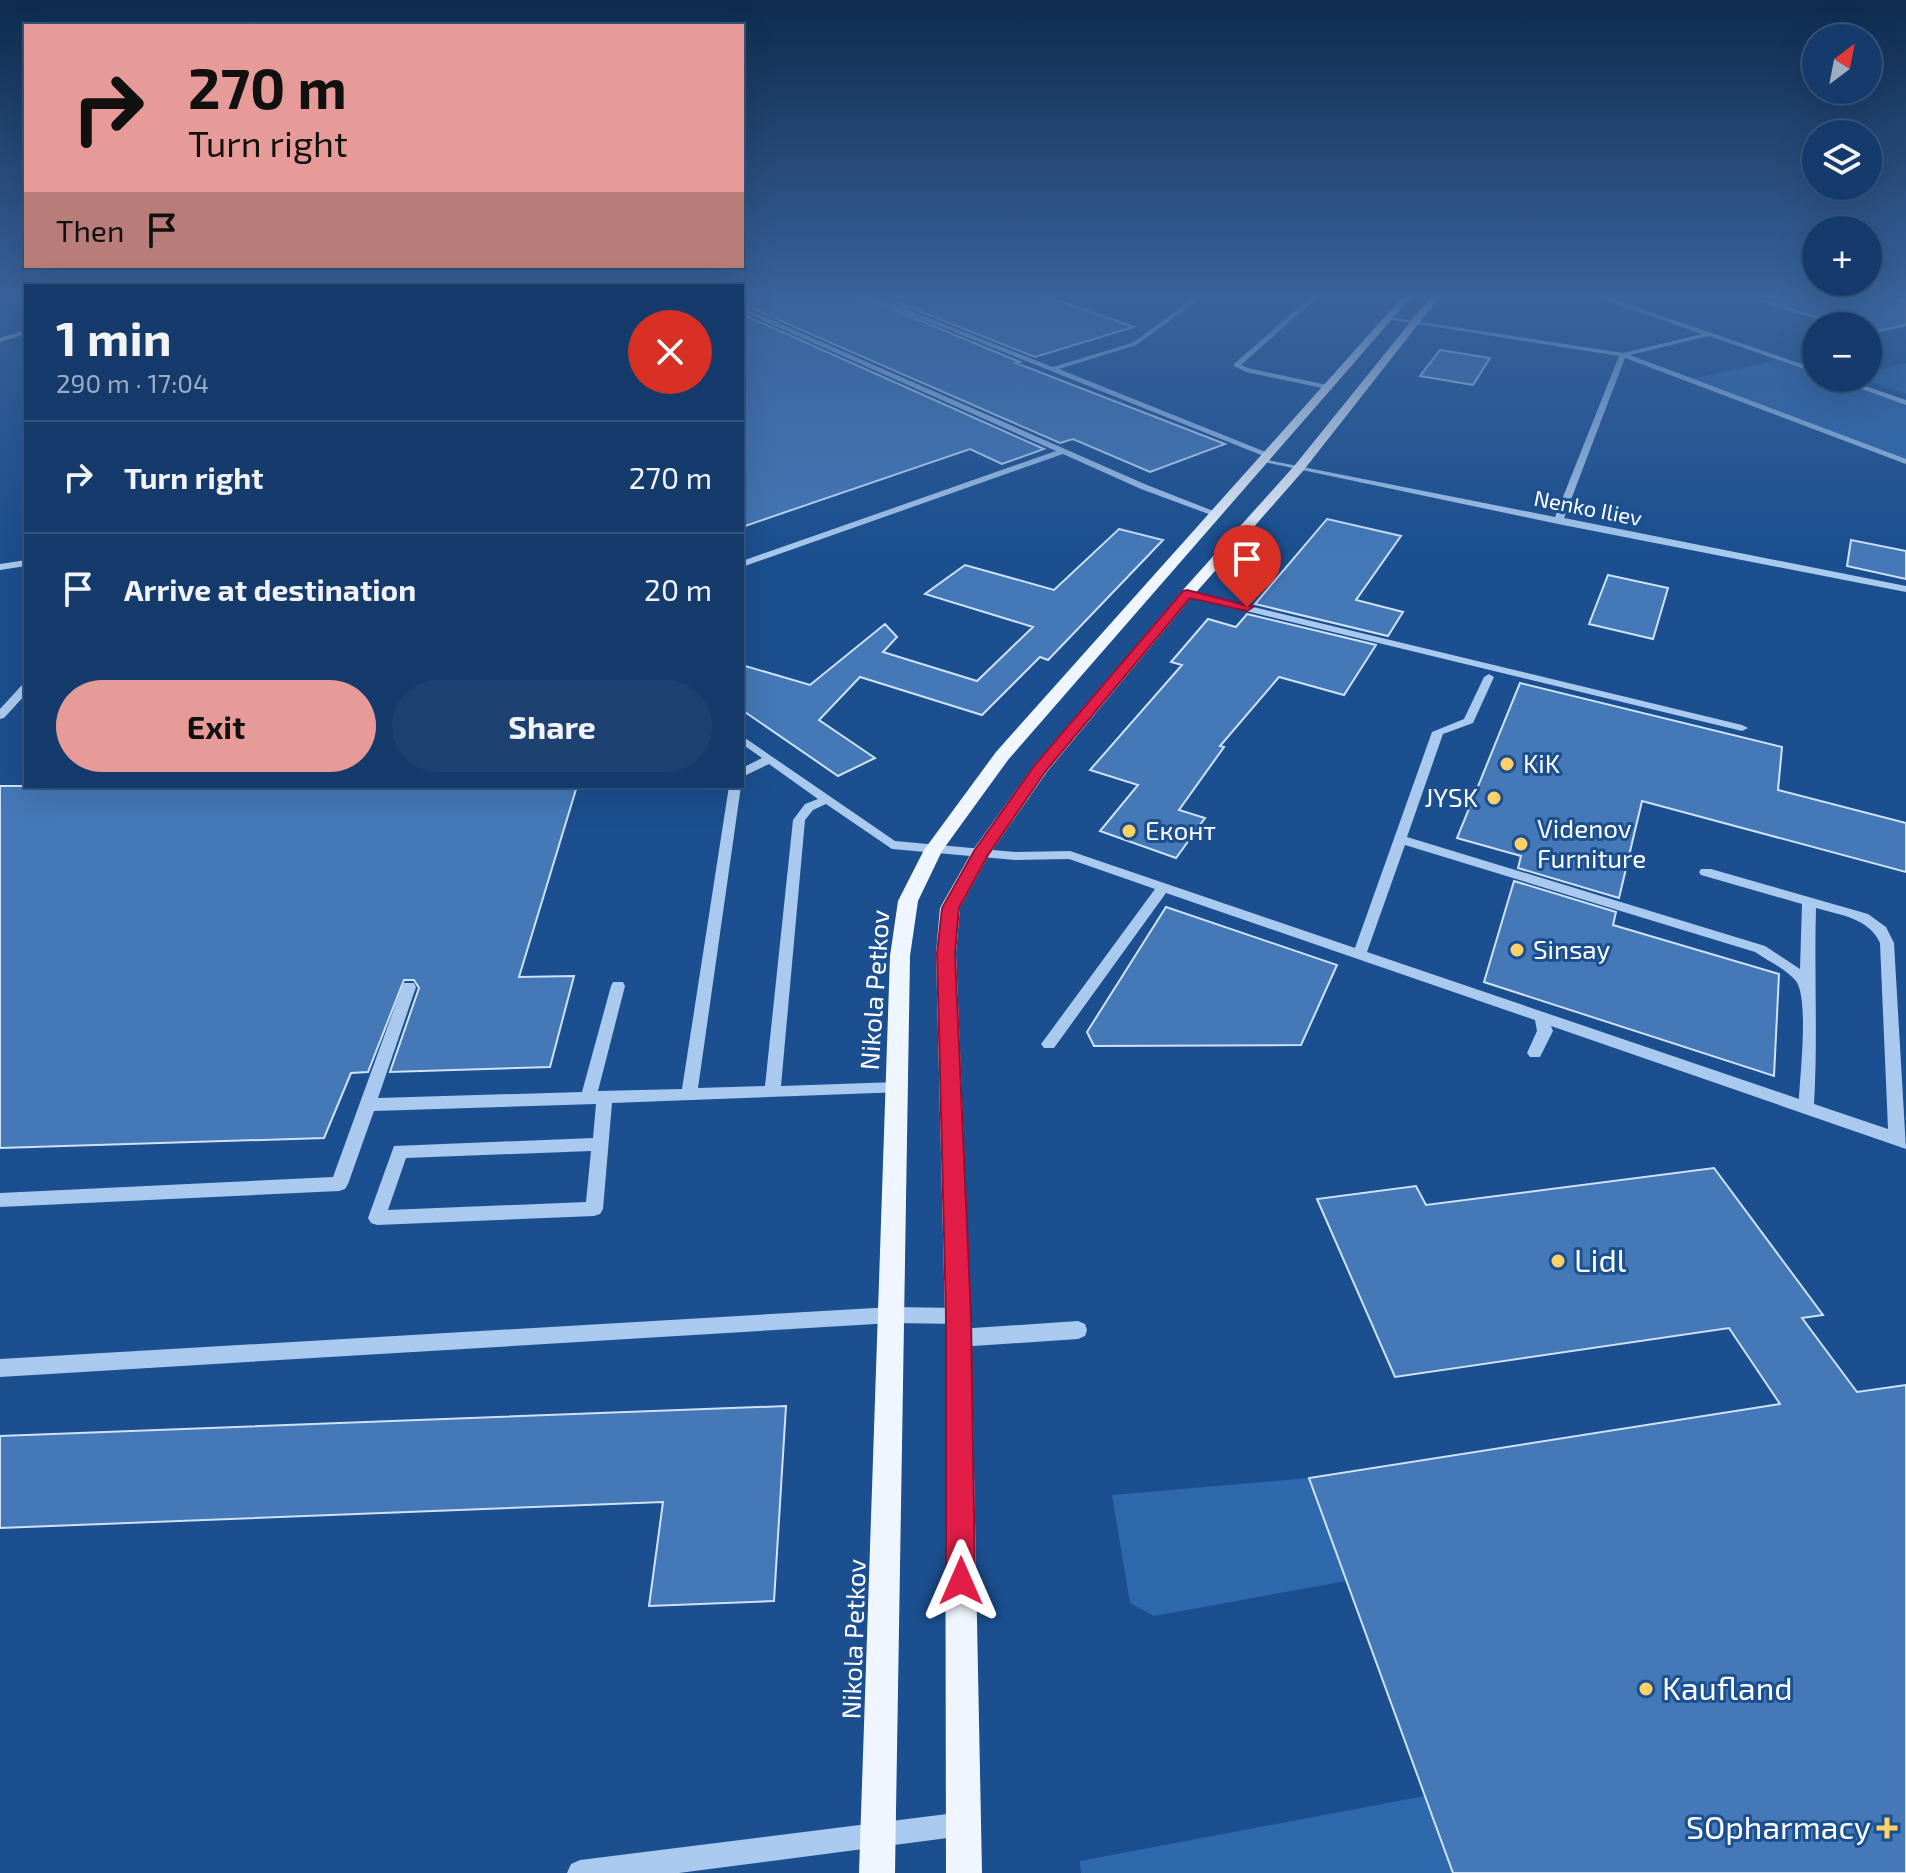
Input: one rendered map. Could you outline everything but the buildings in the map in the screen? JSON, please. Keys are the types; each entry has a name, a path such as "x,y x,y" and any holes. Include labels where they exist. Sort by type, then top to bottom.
{"main road":[{"name":"Nikola Petkov","path":"877,1873 897,1088 902,942 908,901 933,850 1002,756 1335,381"},
{"path":"964,1873 958,1327 946,953 950,908 980,854 1040,769 1187,594 1299,468 1368,381"}],"street":[{"path":"906,381 1184,504 1217,514"},
{"name":"Nenko Iliev","path":"1087,381 1266,458 1299,468 1906,589"},
{"path":"1299,381 1329,388"},
{"path":"1558,521 1613,381"},
{"path":"1693,381 1906,462"},
{"path":"1875,392 1906,403"},
{"path":"744,563 1063,451"},
{"path":"0,567 24,563"},
{"path":"1187,594 1742,728"},
{"path":"1360,953 1438,732 1469,721 1489,677"},
{"path":"0,716 24,689"},
{"path":"744,740 892,845 980,854 1070,855 1902,1141 1887,943 1881,930 1863,917 1706,872"},
{"path":"744,772 770,759"},
{"path":"689,1095 735,788"},
{"path":"772,1092 799,820 809,807 828,799"},
{"path":"1400,839 1760,949 1793,970 1807,985"},
{"path":"1049,1044 1164,886"},
{"path":"1806,1108 1809,901"},
{"path":"601,1144 400,1151 377,1218 594,1209 601,1144 597,1098 618,986"},
{"path":"0,1200 339,1184 409,987"},
{"path":"1535,1053 1545,1031 1541,1016"},
{"path":"368,1105 897,1088"},
{"path":"0,1368 892,1315 958,1327 1078,1330"},
{"path":"580,1873 963,1824"}],"shaded area":[{"path":"1697,381 1802,381 1802,392 1869,392 1906,405 1906,460"},
{"path":"1882,381 1906,381 1906,394 1882,386"},
{"path":"1309,1478 1346,1581 1154,1616 1130,1603 1112,1495"},
{"path":"1425,1796 1453,1873 1081,1873 1080,1861"}],"place":[{"name":"KiK","path":"1507,764"},
{"name":"JYSK","path":"1494,798"},
{"name":"Еконт","path":"1129,831"},
{"name":"Videnov Furniture","path":"1521,844"},
{"name":"Sinsay","path":"1517,950"},
{"name":"Lidl","path":"1558,1261"},
{"name":"Kaufland","path":"1646,1689"},
{"name":"SOpharmacy","path":"1887,1828"}],"route":[{"path":"961,1581 958,1316 946,953 950,908 980,854 1040,769 1187,594 1247,607"}]}
